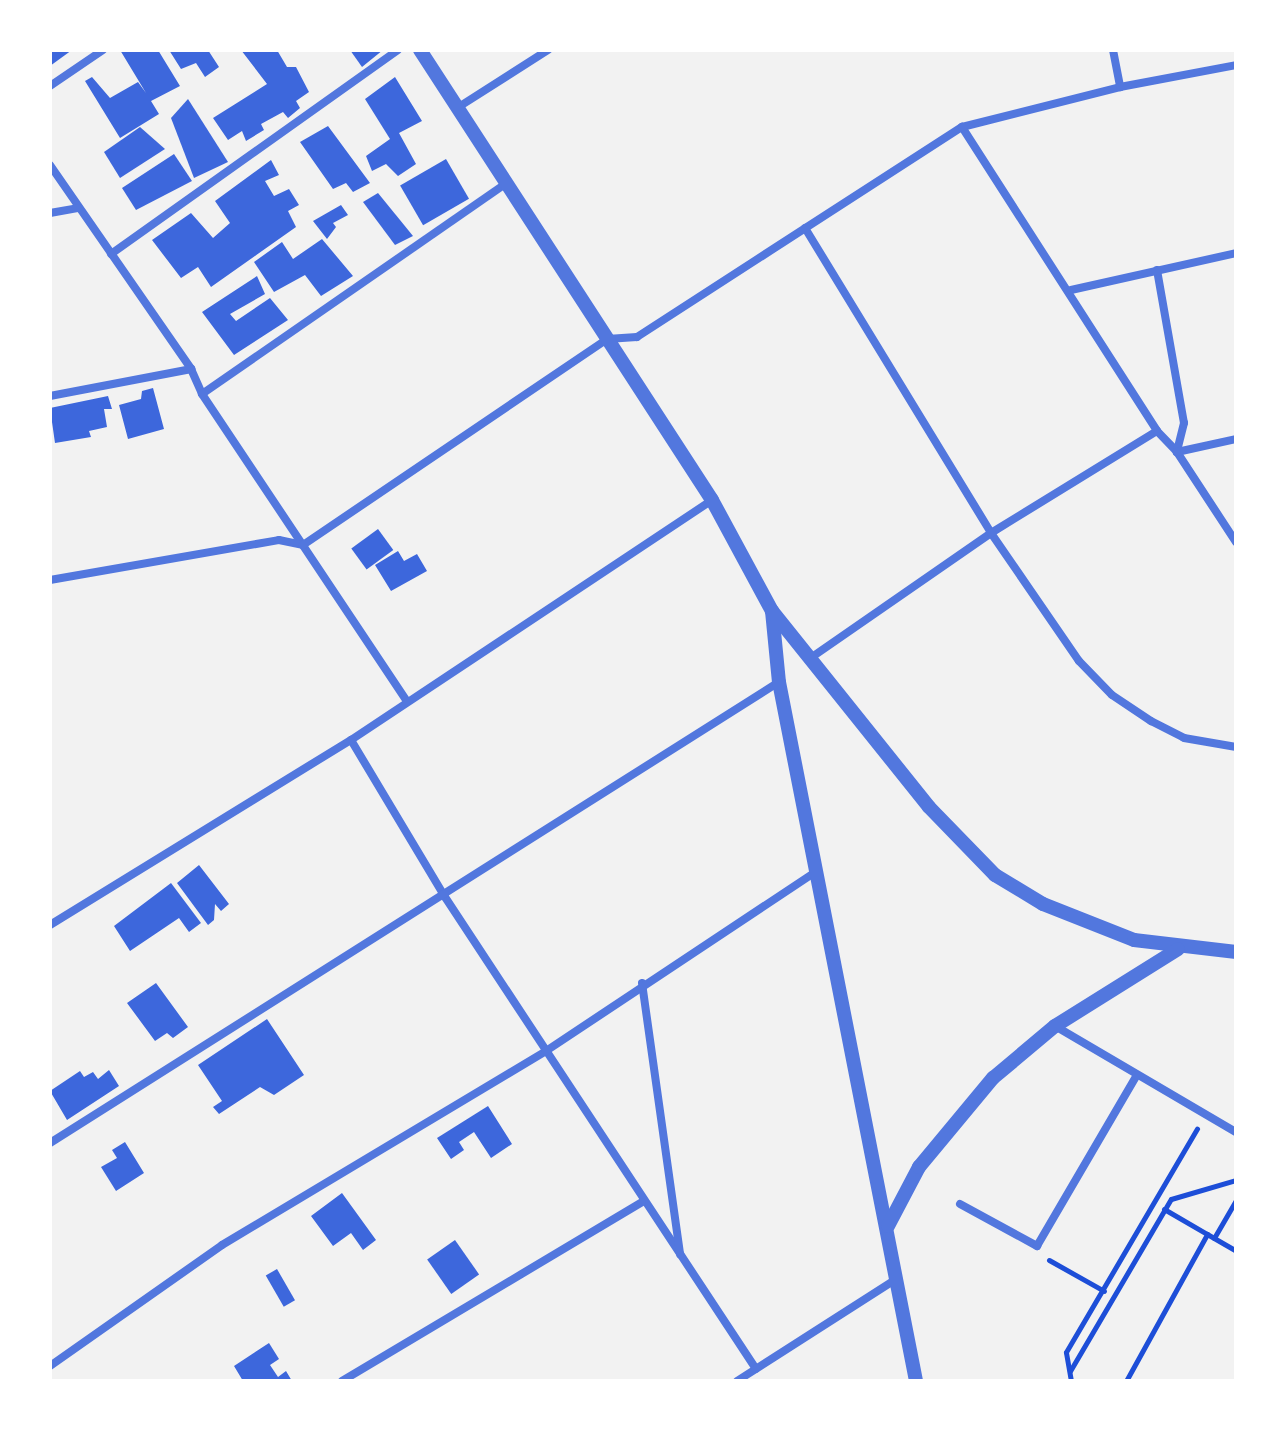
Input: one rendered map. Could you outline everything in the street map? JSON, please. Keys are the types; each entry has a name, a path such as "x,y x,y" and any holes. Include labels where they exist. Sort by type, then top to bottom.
{"street":[{"path":"50,86 103,50"},
{"path":"111,254 398,50"},
{"path":"420,50 510,181 607,339 712,500 772,611 812,657 929,807 995,875 1100,929 1178,949 1236,952"},
{"path":"457,108 548,50"},
{"path":"1113,50 1120,87"},
{"path":"50,580 279,540 303,545 607,339 637,337 962,127 1120,87 1236,65"},
{"path":"962,127 1071,290 1157,431 1177,452 1236,542"},
{"path":"50,165 191,369 202,394 407,701"},
{"path":"202,394 510,181"},
{"path":"50,213 78,208"},
{"path":"805,228 991,533 1079,661 1112,695 1184,738 1236,747"},
{"path":"1071,290 1236,253"},
{"path":"1157,270 1184,423 1177,452"},
{"path":"50,396 191,369"},
{"path":"812,657 991,533 1157,431"},
{"path":"1177,452 1236,439"},
{"path":"50,925 351,740 712,500"},
{"path":"772,611 779,682 916,1381"},
{"path":"50,1143 445,897 779,682"},
{"path":"351,740 445,897 642,1202 756,1369"},
{"path":"50,1366 222,1245 546,1051 642,983 815,872"},
{"path":"888,1226 919,1167 993,1078 1055,1026 1178,949"},
{"path":"642,983 680,1258"},
{"path":"1055,1026 1236,1132"},
{"path":"960,1204 1037,1246 1137,1075"},
{"path":"342,1381 642,1202"},
{"path":"739,1380 895,1280"}],"path":[{"path":"1184,1121 1210,1136"},
{"path":"1071,1381 1066,1352 1197,1128"},
{"path":"1070,1372 1171,1199 1236,1180"},
{"path":"1214,1238 1236,1200"},
{"path":"1164,1209 1236,1251"},
{"path":"1126,1381 1207,1234"},
{"path":"1055,1246 1047,1259 1104,1291"}],"building":[{"path":"50,50 72,50 50,66"},
{"path":"120,50 158,50 180,86 151,101 159,114 120,138 85,81 92,77 110,98 138,82 146,93"},
{"path":"169,50 208,50 219,67 205,77 196,63 181,69"},
{"path":"241,50 277,50 287,67 296,67 309,92 296,101 300,108 288,118 283,112 261,124 264,130 246,141 242,131 228,140 213,118 267,84"},
{"path":"350,50 383,50 362,67"},
{"path":"395,77 422,121 399,133 416,164 398,176 386,164 372,171 366,156 390,139 365,99"},
{"path":"188,99 228,162 194,178 171,118"},
{"path":"328,126 370,183 353,192 346,183 333,189 300,142"},
{"path":"140,127 165,149 120,178 104,152"},
{"path":"174,154 192,181 136,210 122,188"},
{"path":"446,159 469,199 423,225 400,186"},
{"path":"271,160 279,175 265,181 274,196 289,189 299,205 288,211 296,227 211,287 198,267 181,278 152,240 191,213 213,238 230,223 215,201"},
{"path":"378,193 413,236 395,245 363,202"},
{"path":"341,205 348,215 333,223 336,227 327,239 313,221"},
{"path":"322,239 353,276 321,296 305,275 274,292 254,262 282,242 293,259"},
{"path":"257,276 265,294 230,314 236,321 270,298 288,320 234,355 202,312"},
{"path":"153,388 164,429 128,439 119,405 141,399 142,391"},
{"path":"108,396 112,409 104,409 107,427 89,431 91,437 55,443 50,408"},
{"path":"378,529 393,550 367,569 351,548"},
{"path":"398,551 404,561 417,554 427,571 391,591 375,565"},
{"path":"199,865 229,904 221,911 215,904 214,920 208,925 177,883"},
{"path":"171,883 201,923 189,932 179,918 130,951 114,926"},
{"path":"156,983 188,1027 173,1038 167,1033 155,1041 127,1003"},
{"path":"267,1019 304,1075 274,1095 260,1087 219,1114 213,1107 222,1101 198,1065"},
{"path":"109,1070 119,1086 67,1120 50,1091 80,1071 84,1077 93,1072 98,1079"},
{"path":"488,1106 512,1144 491,1158 474,1132 459,1142 464,1150 451,1159 437,1138"},
{"path":"125,1142 144,1173 116,1191 101,1167 117,1158 112,1150"},
{"path":"342,1193 376,1240 363,1250 351,1233 333,1246 311,1216"},
{"path":"455,1240 479,1274 451,1294 427,1260"},
{"path":"277,1269 295,1300 284,1307 266,1276"},
{"path":"269,1343 279,1359 270,1365 278,1377 286,1371 292,1381 243,1381 234,1366"}]}
